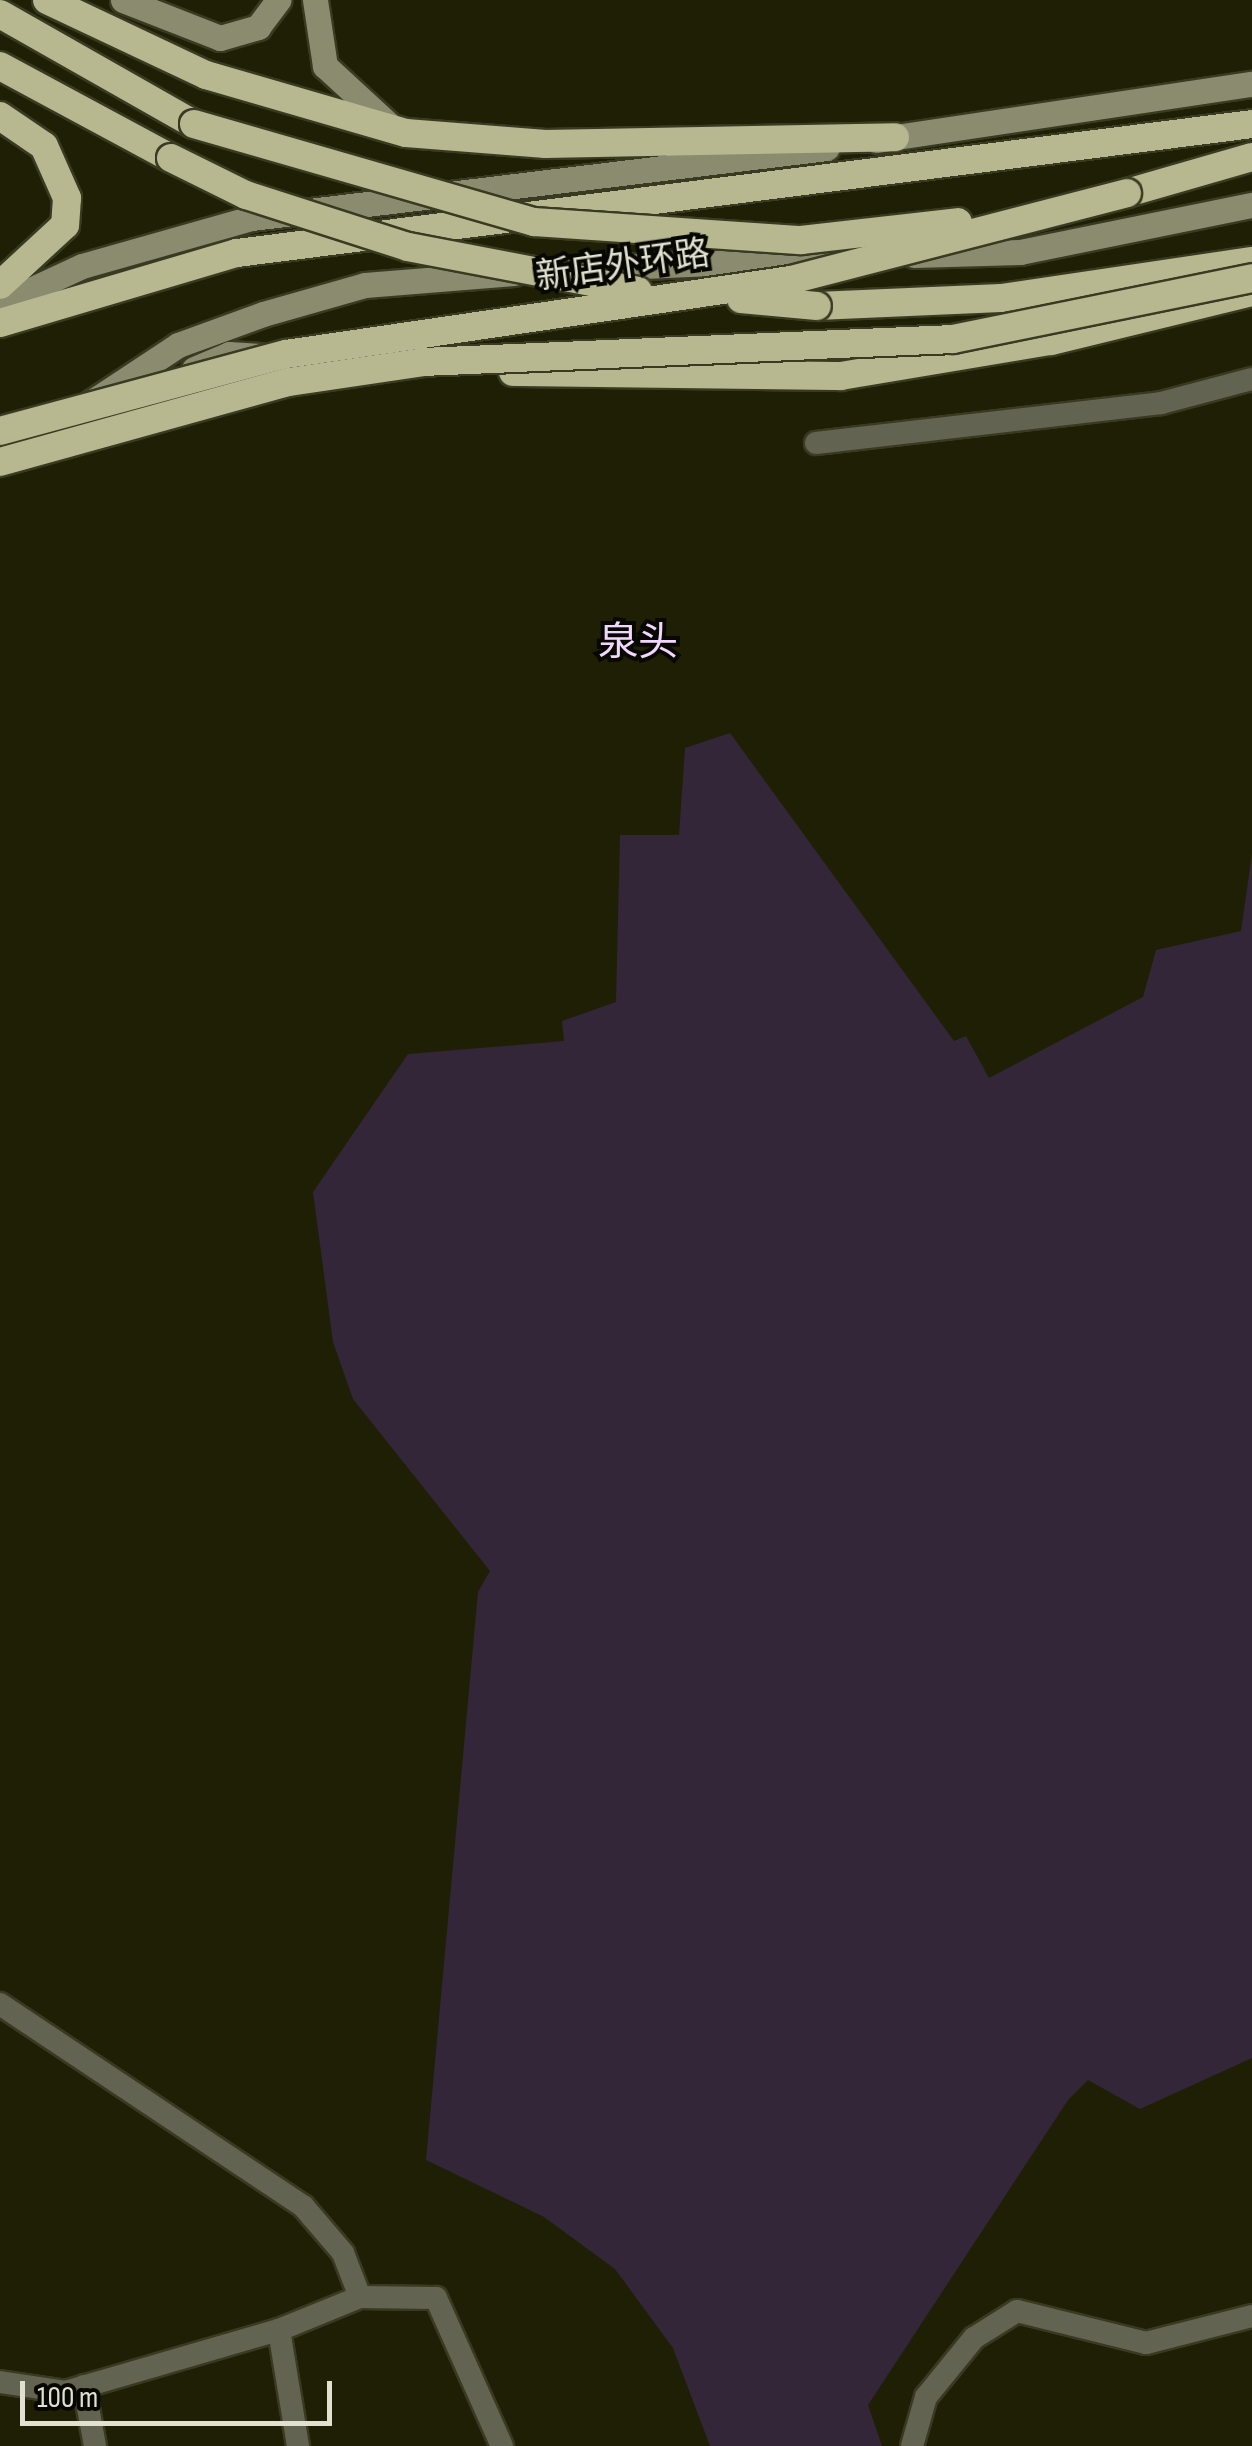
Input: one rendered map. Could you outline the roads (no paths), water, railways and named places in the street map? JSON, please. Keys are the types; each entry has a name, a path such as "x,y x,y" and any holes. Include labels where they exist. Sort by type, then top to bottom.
{"highway":[{"path":"54,4 206,75 406,133 546,144 894,137"},
{"path":"0,14 194,124 534,222 801,240 1127,193"},
{"path":"0,66 246,195 408,247 589,286 817,306 1002,298 1252,261"},
{"path":"0,116 44,146 66,198 65,226 0,284"},
{"path":"0,323 224,255 1252,124"},
{"name":"新店外环路","path":"0,431 286,354 791,280 1252,158"},
{"path":"0,461 288,382 423,362 953,339 1252,278"},
{"path":"513,372 719,381 928,366 1252,292"}],"main road":[{"path":"124,0 220,38 258,27 278,0"},
{"path":"315,0 331,76 406,133"},
{"path":"0,304 110,257 252,218 894,137 1252,84"},
{"path":"0,461 178,345 365,285 629,264 1020,252 1252,205"},
{"path":"54,427 230,354 513,372"}],"street":[{"path":"816,443 1161,403 1252,378"},
{"path":"0,2004 302,2206 343,2253 360,2296"},
{"path":"0,2382 84,2386 278,2330 360,2296 436,2298 499,2445"},
{"path":"912,2446 926,2396 974,2338 1017,2312 1146,2343 1252,2316"},
{"path":"278,2330 298,2446"},
{"path":"84,2386 95,2446"}],"district":[{"name":"泉头","path":"638,643"}]}
